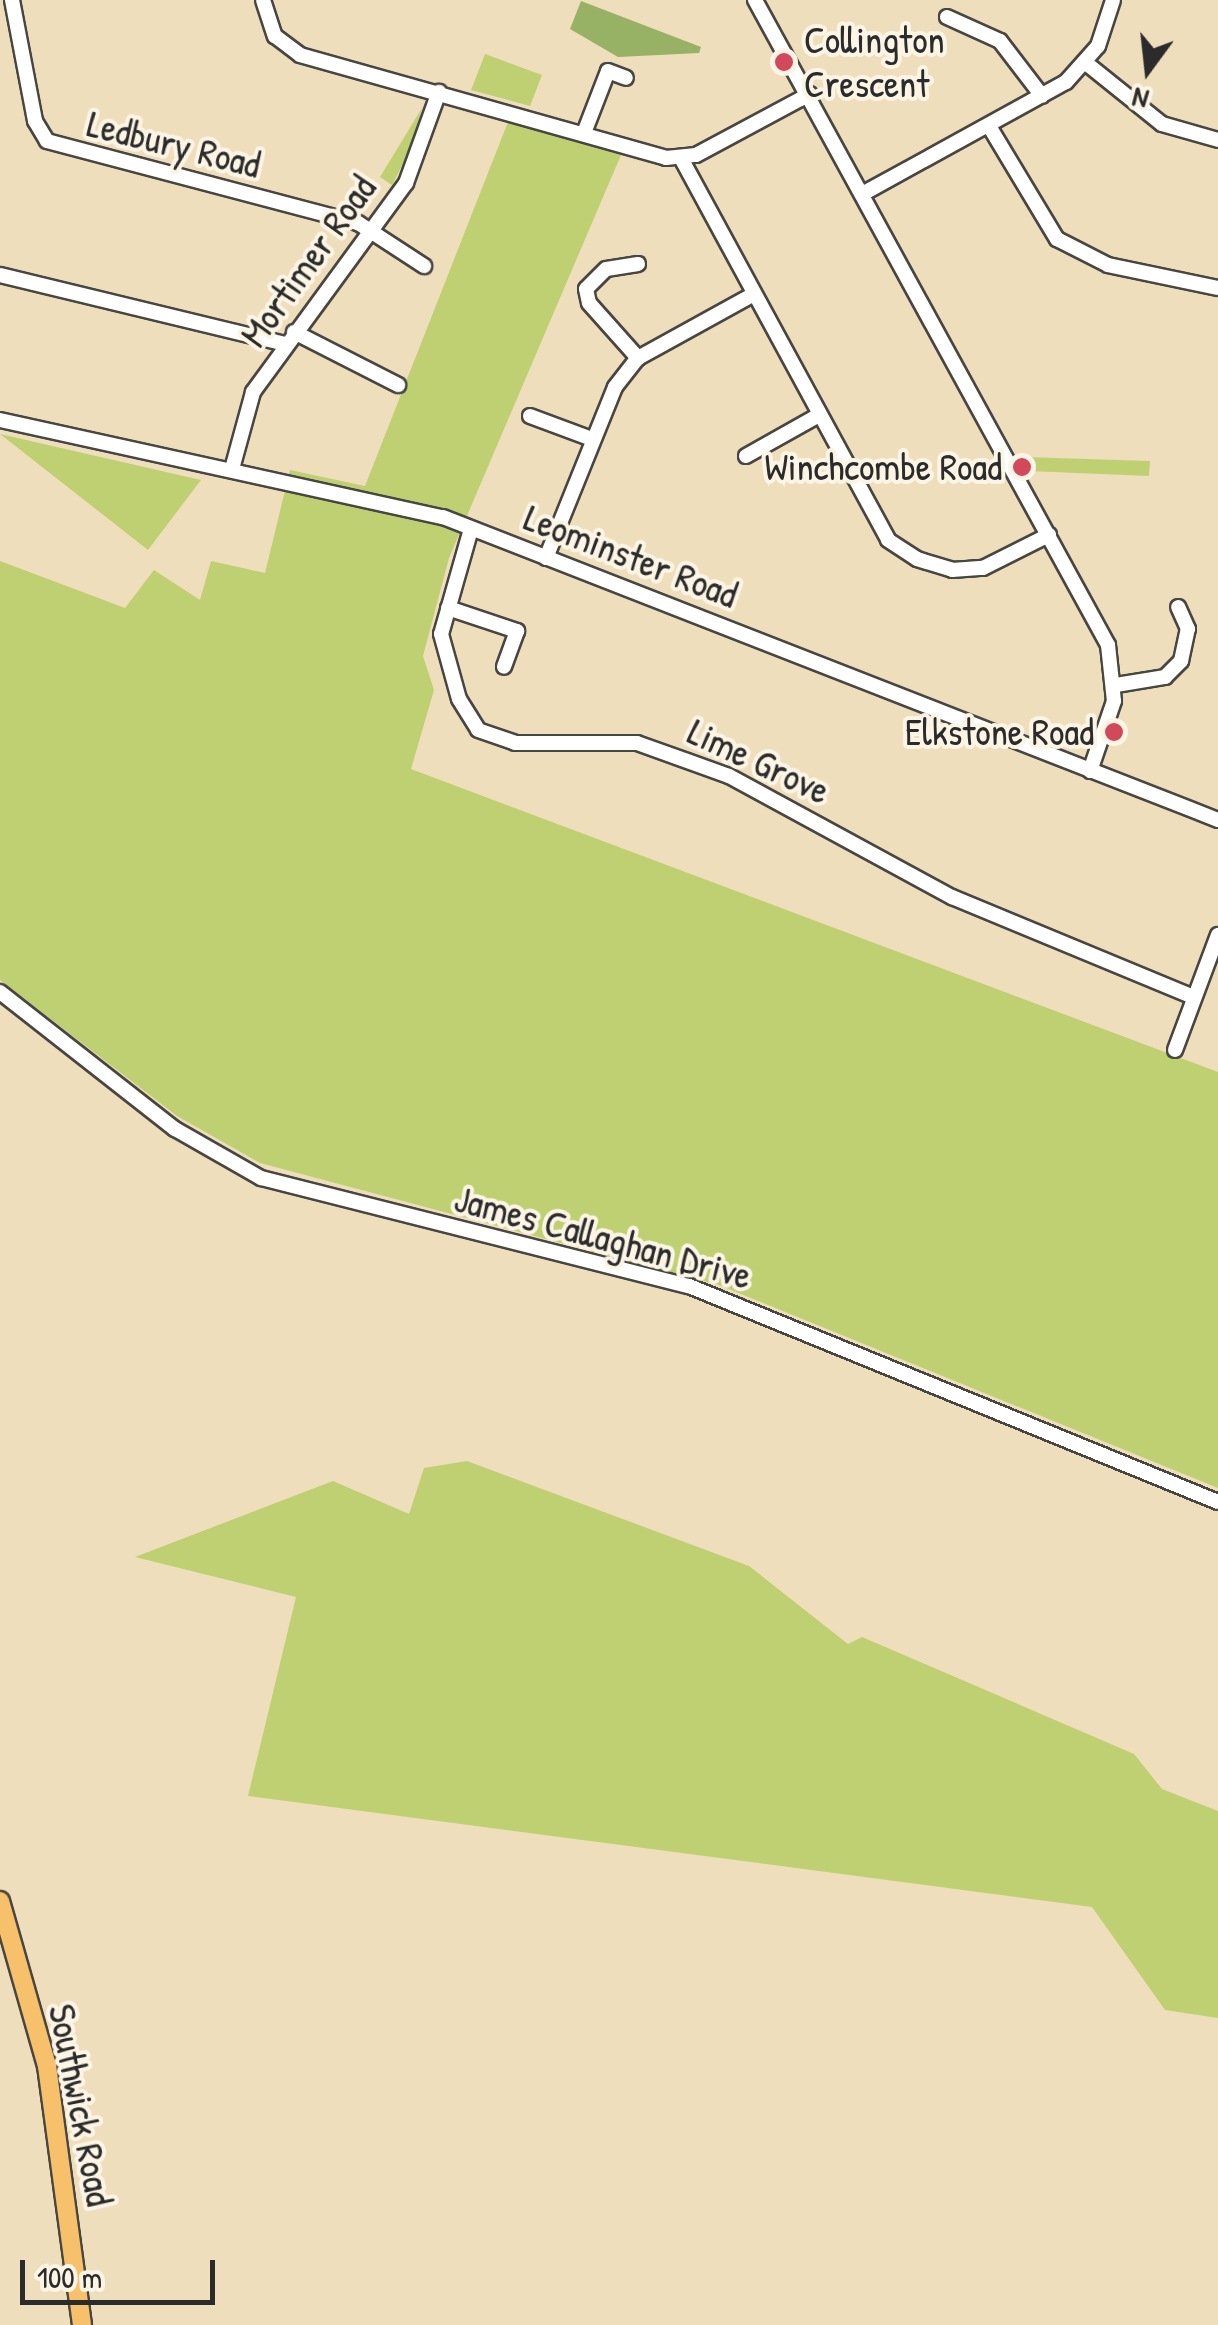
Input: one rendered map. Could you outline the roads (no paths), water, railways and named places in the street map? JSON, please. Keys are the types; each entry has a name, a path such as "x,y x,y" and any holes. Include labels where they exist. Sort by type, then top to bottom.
{"main road":[{"name":"Southwick Road","path":"0,1901 47,2066 82,2325"}],"street":[{"name":"Ledbury Road","path":"12,0 36,121 46,140 66,151 358,222 368,232"},
{"path":"263,0 275,36 300,56 681,158 810,94"},
{"path":"756,0 1108,645 1116,684 1090,770"},
{"path":"864,193 1042,96 1086,64 1113,0"},
{"path":"947,17 1014,53 1042,96"},
{"path":"1086,64 1162,124 1218,140"},
{"path":"584,132 608,71 626,78"},
{"name":"Mortimer Road","path":"232,470 254,392 406,183 439,92"},
{"path":"988,126 1056,239 1108,264 1218,288"},
{"path":"681,158 888,540 917,559 952,570 982,568 1049,534"},
{"path":"368,232 424,266"},
{"path":"638,264 606,268 586,289 589,303 638,358"},
{"path":"0,275 290,338 398,385"},
{"path":"546,558 614,388 638,358 754,294"},
{"path":"746,456 818,415"},
{"path":"530,416 592,439"},
{"name":"Leominster Road","path":"0,420 232,470 471,528 1218,820"},
{"name":"Lime Grove","path":"471,528 448,608 442,651 468,718 495,740 653,748 742,782 952,897 1194,997"},
{"path":"1116,684 1165,677 1181,661 1188,628 1178,607"},
{"path":"448,608 517,631 504,667"},
{"path":"1175,1050 1215,952 1218,935"},
{"name":"James Callaghan Drive","path":"0,992 175,1130 261,1178 689,1286 1218,1502"}],"place":[{"name":"Collington Crescent","path":"784,62"},
{"name":"Winchcombe Road","path":"1022,467"},
{"name":"Elkstone Road","path":"1114,732"}]}
